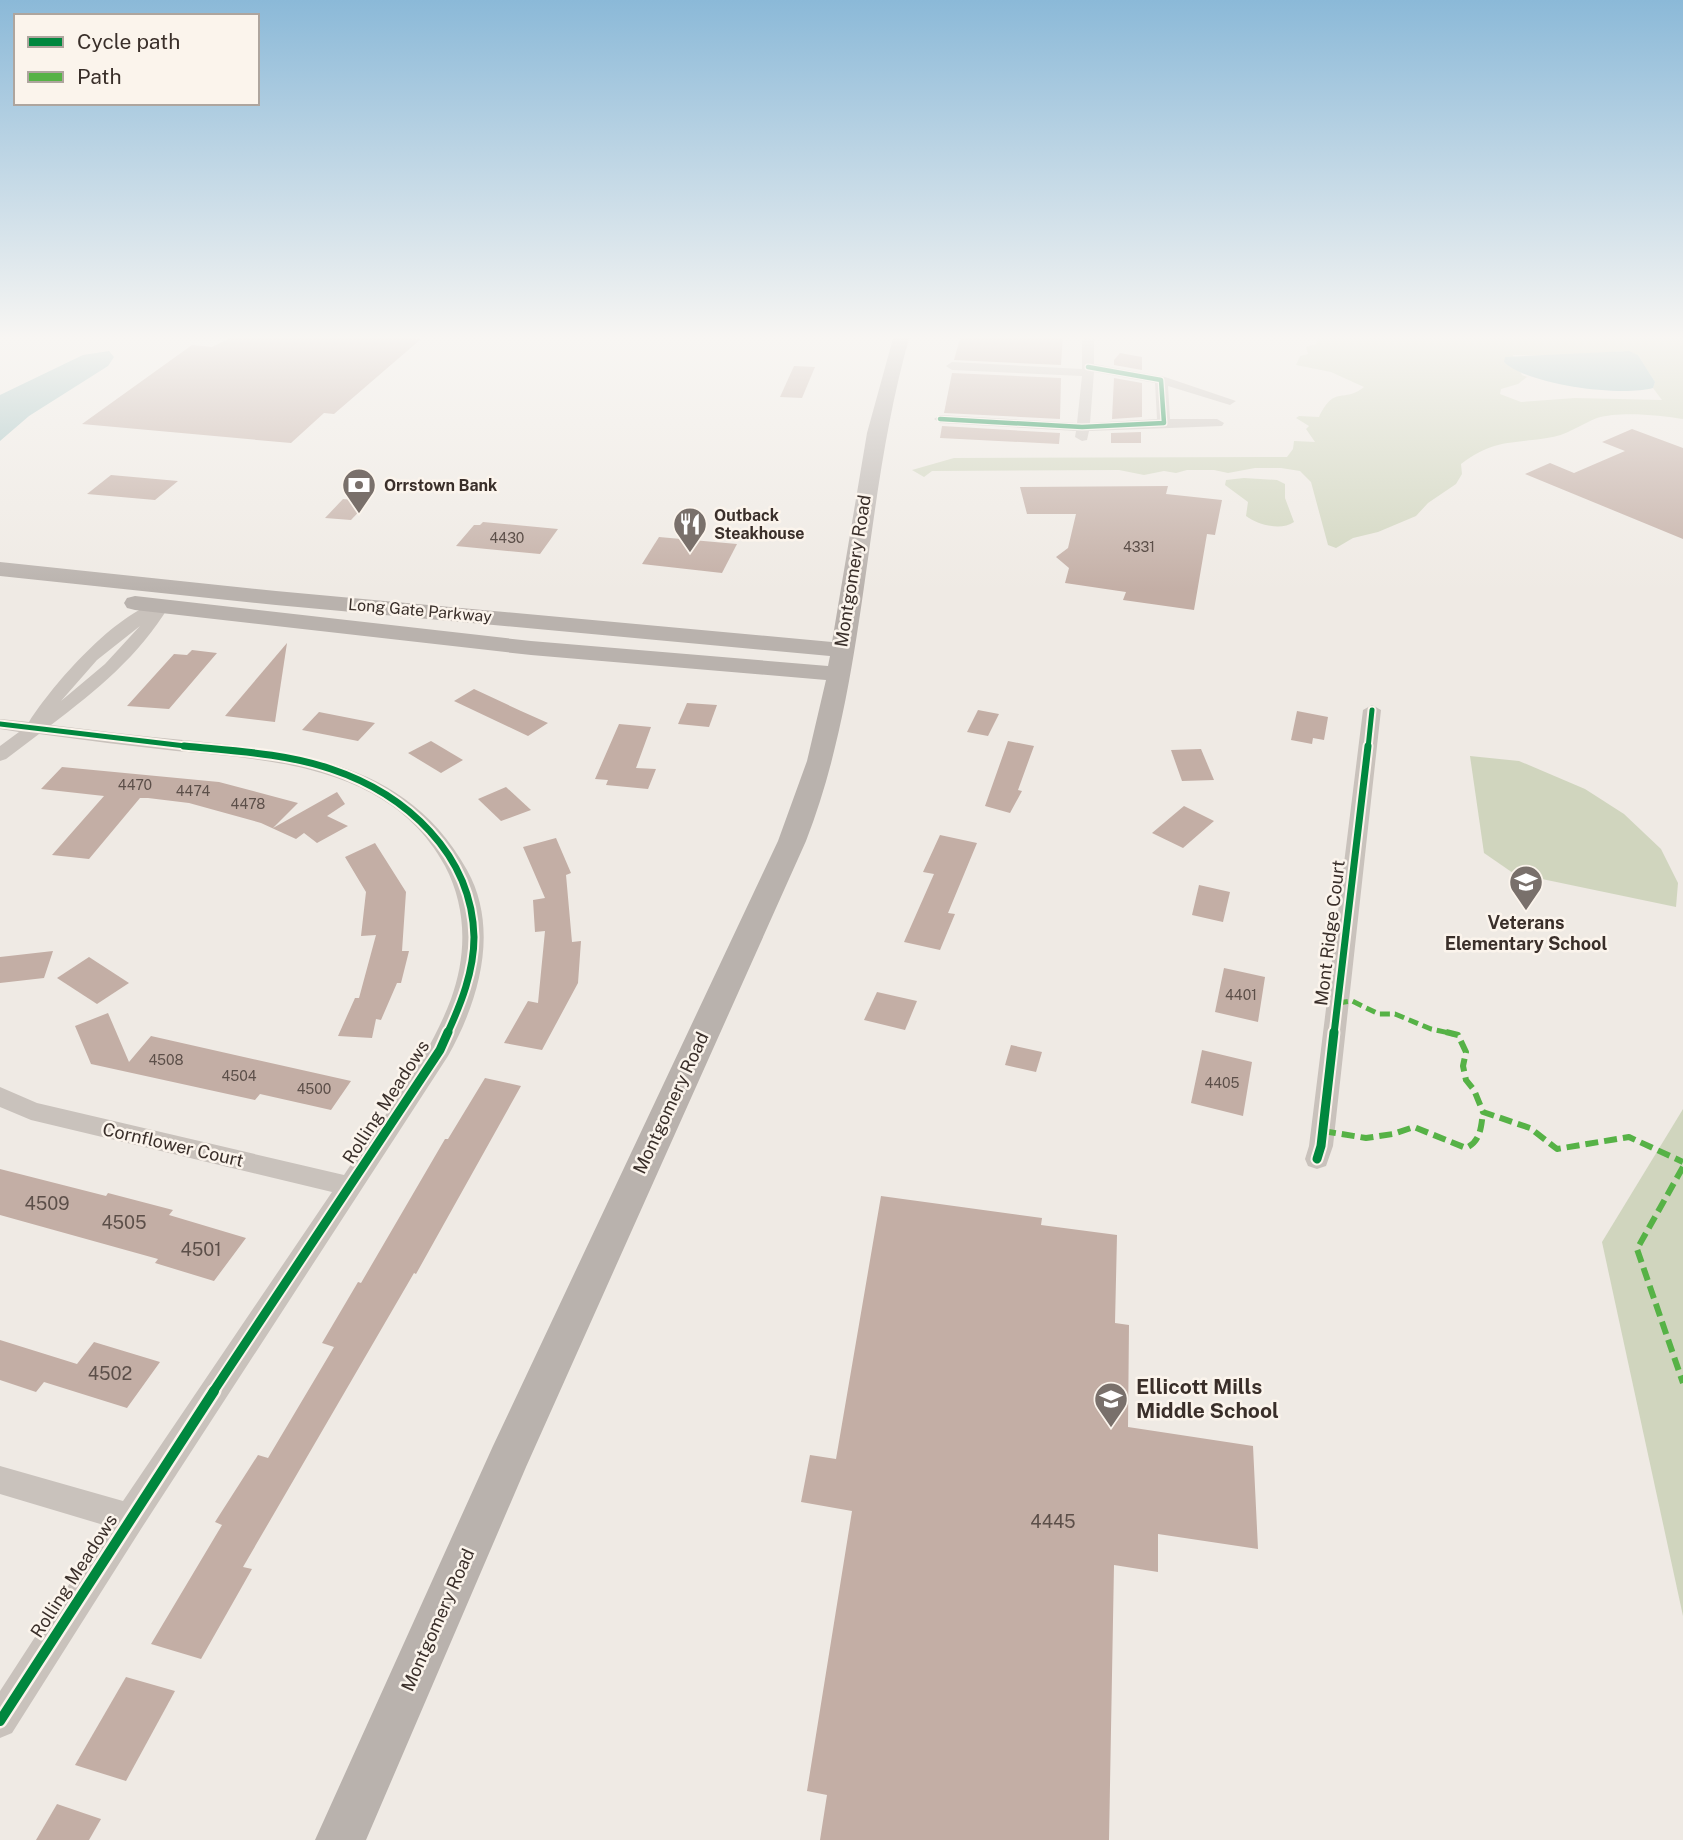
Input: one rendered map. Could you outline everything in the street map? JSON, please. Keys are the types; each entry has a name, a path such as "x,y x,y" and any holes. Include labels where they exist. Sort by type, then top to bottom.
{"main road":[{"name":"Montgomery Road","path":"340,1840 514,1448 792,841 813,788 827,734 879,421"},
{"path":"760,642 810,631 824,621 831,608 846,513 862,510"},
{"name":"Long Gate Parkway","path":"0,569 118,581 191,599 531,648 839,662"},
{"path":"118,581 155,600 191,599"},
{"name":"Long Gate Parkway","path":"0,589 96,600 191,599 232,593 760,642 839,662"}],"street":[{"path":"960,421 1082,432 1164,423 1217,423"},
{"path":"1082,432 1083,421"},
{"path":"0,755 69,705 150,628 155,600"},
{"name":"Mont Ridge Court","path":"1317,1159 1322,1138 1372,710"},
{"name":"Rolling Meadows","path":"0,724 260,754 351,775 392,796 442,841 460,873 469,900 474,932 471,968 461,1006 440,1050 130,1518 0,1721"},
{"name":"Cornflower Court","path":"0,1096 31,1111 349,1186"},
{"path":"0,1480 130,1518"}],"green space":[{"path":"1301,421 1591,421 1554,437 1512,442 1483,450 1461,464 1462,474 1456,484 1428,503 1416,516 1378,532 1353,538 1336,548 1328,545 1311,482 1300,471 1255,468 1228,473 1187,470 1144,475 1119,470 932,471 924,477 912,470 954,458 1287,457 1293,449 1294,441 1315,442 1306,429 1309,426"},
{"path":"1226,480 1277,480 1285,484 1285,498 1294,522 1283,526 1270,526 1246,516 1248,502 1225,485"},
{"path":"1470,756 1519,761 1585,789 1624,814 1661,849 1678,883 1676,907 1513,873 1484,853"},
{"path":"1683,1109 1683,1616 1602,1242"}],"water":[{"path":"0,421 23,421 0,441"}],"building":[{"path":"86,421 315,421 291,443 82,424"},
{"path":"942,426 1060,433 1059,444 940,438"},
{"path":"1632,429 1683,448 1683,539 1525,474 1550,463 1574,473 1625,451 1602,442"},
{"path":"1141,432 1141,443 1111,443 1111,433"},
{"path":"111,475 178,481 155,500 87,494"},
{"path":"1168,486 1166,494 1222,500 1215,535 1207,534 1194,610 1123,600 1126,592 1065,583 1069,568 1056,557 1068,548 1076,514 1027,514 1020,487"},
{"path":"343,499 369,501 351,520 325,518"},
{"path":"483,522 558,529 540,554 456,546 474,525"},
{"name":"Outback Steakhouse","path":"659,537 737,544 722,573 642,564"},
{"path":"287,643 275,722 225,716"},
{"path":"192,650 217,653 169,709 127,706 174,654 187,655"},
{"path":"474,689 548,723 528,736 454,701"},
{"path":"687,703 717,705 709,727 678,724"},
{"path":"978,710 999,714 988,736 967,732"},
{"path":"1297,711 1328,717 1324,740 1313,738 1312,744 1291,740"},
{"path":"319,712 375,723 358,741 302,730"},
{"path":"619,724 651,727 636,768 656,769 648,789 606,785 608,780 595,779"},
{"path":"431,741 463,760 441,773 408,753"},
{"path":"1008,741 1034,746 1018,790 1022,791 1010,813 985,806"},
{"path":"1201,749 1214,780 1182,781 1171,750"},
{"path":"62,767 219,782 298,803 273,828 337,792 345,804 327,816 348,826 317,843 304,833 296,839 261,823 189,803 140,798 89,859 52,855 104,796 41,789"},
{"path":"506,787 531,810 501,821 478,799"},
{"path":"1184,806 1214,821 1183,848 1152,833"},
{"path":"940,835 977,843 948,913 955,914 940,950 904,942 934,874 923,872"},
{"path":"556,838 571,873 566,875 572,942 581,941 578,983 542,1050 504,1043 528,1001 538,1003 545,931 535,932 533,900 545,898 523,847"},
{"path":"375,843 406,892 402,951 409,951 401,983 397,983 381,1020 376,1019 372,1038 338,1036 355,998 359,998 376,935 361,936 366,892 345,857"},
{"path":"1199,885 1230,892 1223,922 1192,915"},
{"path":"53,951 44,978 0,983 0,957"},
{"path":"89,957 129,983 97,1004 57,978"},
{"path":"1224,968 1265,977 1258,1022 1215,1012"},
{"path":"877,992 917,1001 905,1030 864,1020"},
{"path":"108,1013 129,1062 151,1036 351,1081 331,1110 260,1094 255,1100 91,1064 75,1026"},
{"path":"1011,1045 1042,1052 1036,1072 1005,1065"},
{"path":"1202,1050 1252,1062 1243,1116 1191,1103"},
{"path":"485,1078 521,1086 416,1274 414,1273 243,1567 252,1569 201,1659 151,1644 222,1525 215,1522 258,1455 268,1458 334,1347 322,1343 358,1282 361,1283 445,1139 448,1139"},
{"path":"0,1169 173,1210 169,1215 246,1238 214,1281 155,1263 158,1259 0,1215"},
{"path":"881,1196 1042,1218 1041,1225 1117,1235 1115,1323 1129,1325 1128,1427 1253,1446 1258,1549 1158,1534 1158,1572 1114,1565 1109,1840 820,1840 827,1795 807,1791 852,1511 801,1502 810,1455 836,1459"},
{"path":"0,1340 77,1364 94,1342 160,1362 127,1408 44,1382 36,1392 0,1380"},
{"path":"126,1677 175,1691 126,1781 75,1765"},
{"path":"57,1804 101,1819 89,1840 36,1840"}],"marked path":[{"path":"1338,1003 1352,1001 1379,1014 1395,1014 1431,1029 1458,1035 1466,1052 1463,1066 1466,1080 1474,1090 1483,1112 1530,1128 1557,1149 1629,1137 1683,1162"},
{"path":"1323,1131 1366,1138 1393,1134 1414,1127 1466,1148 1474,1144 1480,1133 1483,1112"},
{"path":"1683,1167 1637,1249 1683,1383"}],"cycle path":[{"path":"973,421 1082,427 1164,423 1164,421"},
{"path":"1317,1159 1321,1146 1372,710"},
{"path":"0,724 264,754 309,762 351,776 405,807 428,828 447,852 462,879 471,907 474,938 464,992 440,1050 130,1518 0,1721"}],"place":[{"name":"Orrstown Bank","path":"359,515"},
{"name":"Outback Steakhouse","path":"690,554"},
{"name":"Veterans Elementary School","path":"1526,912"},
{"name":"Ellicott Mills Middle School","path":"1111,1429"}]}
